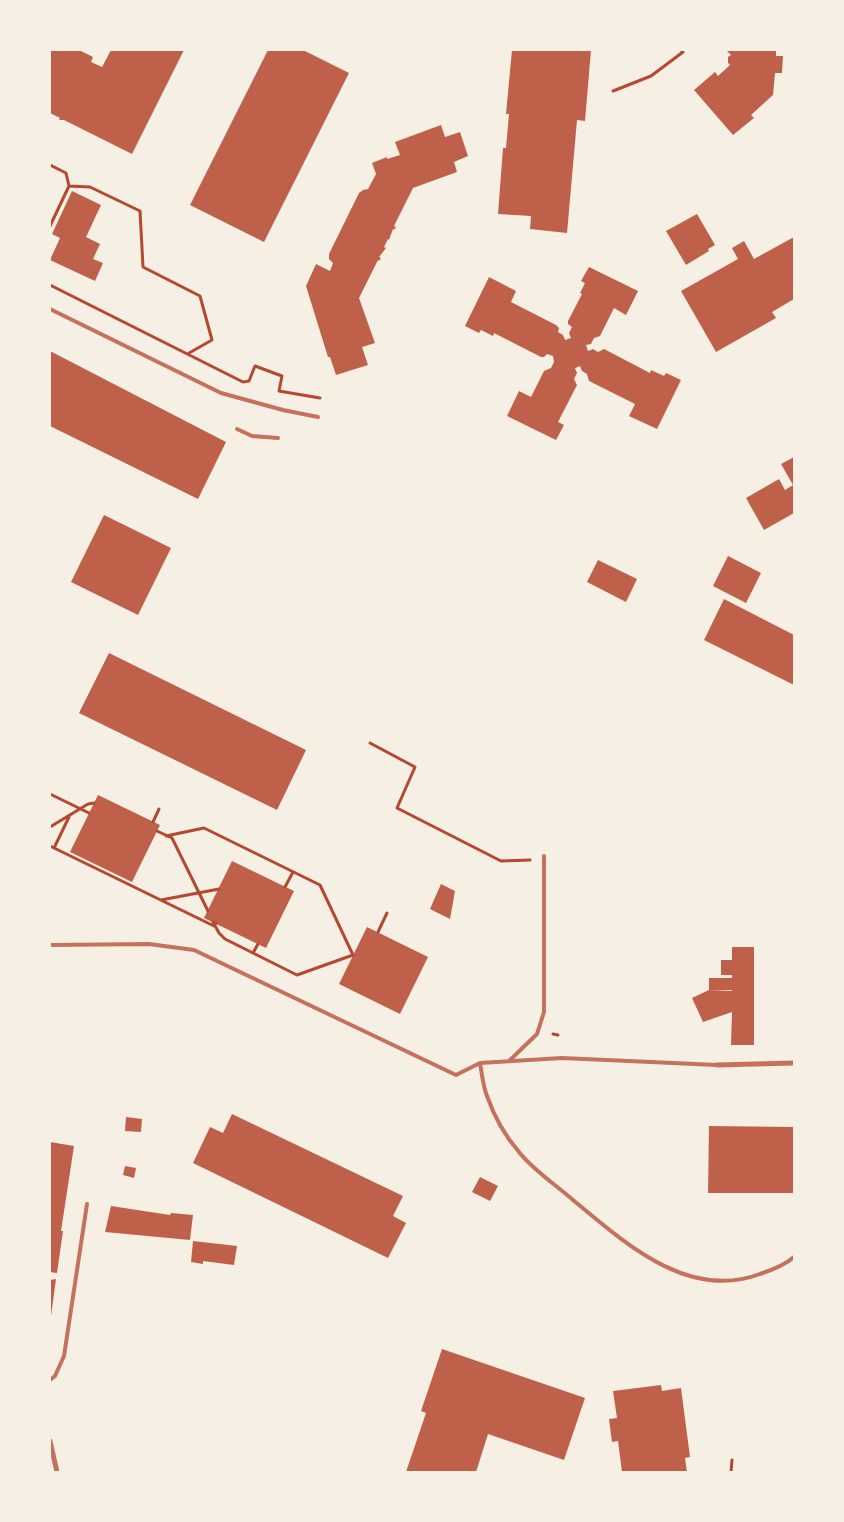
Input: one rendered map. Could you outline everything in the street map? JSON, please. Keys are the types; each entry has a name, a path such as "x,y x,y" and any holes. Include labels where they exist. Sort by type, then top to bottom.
{"street":[{"path":"717,1065 794,1063"},
{"path":"50,1440 57,1472"}],"lane":[{"path":"50,309 220,393 318,417"},
{"path":"237,429 252,436 278,438"},
{"path":"509,1061 537,1034 544,1012 544,858"},
{"path":"50,946 149,944 194,950 456,1075 480,1063 562,1058 717,1065"},
{"path":"480,1063 486,1095 504,1131 519,1153 622,1241 652,1261 689,1275 720,1282 744,1280 774,1269 794,1257"},
{"path":"50,1380 55,1376 64,1356 86,1204"}],"path":[{"path":"613,91 651,76 683,52 681,50"},
{"path":"50,165 66,173 69,186 50,226"},
{"path":"69,186 90,187 140,211 143,268 200,296 212,340 188,354"},
{"path":"50,285 243,382 249,381 256,366 282,376 279,391 320,398"},
{"path":"370,743 415,767 397,808 501,861 544,858"},
{"path":"50,794 89,813"},
{"path":"50,827 88,804 94,803"},
{"path":"152,822 159,809"},
{"path":"69,816 52,847 80,858 161,900 214,924 225,939 297,975 353,955 320,886 204,828 166,836"},
{"path":"157,831 172,838 208,912"},
{"path":"285,887 293,872"},
{"path":"161,900 219,889"},
{"path":"378,932 387,913"},
{"path":"253,953 258,944"},
{"path":"553,1034 558,1035"},
{"path":"732,1460 732,1472"}],"building":[{"path":"50,50 79,50 93,57 91,62 102,67 111,50 184,50 132,154 64,120 59,120 60,118 50,113"},
{"path":"268,50 303,50 349,73 264,242 190,205"},
{"path":"512,50 591,50 585,121 577,120 567,233 530,229 531,216 498,214 503,148 506,148 509,114 506,114"},
{"path":"726,50 776,50 776,56 783,56 782,73 775,73 773,95 751,115 754,118 733,135 694,90 715,72 718,76 730,65 728,57 731,55"},
{"path":"441,125 445,137 460,132 468,156 454,162 457,172 413,188 394,226 396,227 393,229 384,247 386,248 379,257 381,258 378,260 359,298 375,343 362,347 368,365 336,375 330,357 328,357 306,286 316,264 330,271 333,263 329,259 329,254 359,193 368,189 376,174 372,163 387,157 387,159 400,155 395,142"},
{"path":"72,191 101,205 86,237 100,244 93,259 103,263 95,281 50,260 60,238 52,234"},
{"path":"697,214 715,245 708,249 709,251 686,265 666,231"},
{"path":"794,237 794,299 772,312 776,318 716,352 681,291 738,259 732,248 744,241 754,259"},
{"path":"589,267 638,291 626,315 614,308 600,336 594,338 591,344 586,345 588,351 593,349 598,352 604,349 650,373 651,370 664,376 666,373 681,380 657,429 629,416 635,404 589,381 587,374 582,371 580,366 575,368 577,373 574,379 577,385 558,422 564,425 556,440 507,416 519,391 531,397 544,371 551,368 554,362 553,356 547,354 541,357 494,333 493,336 481,330 479,333 465,326 489,277 516,291 511,302 556,325 559,328 558,332 563,335 565,340 571,338 569,333 572,327 568,324 568,321 582,294 580,293 585,283 581,281"},
{"path":"50,351 226,442 198,499 50,426"},
{"path":"794,457 794,513 764,530 746,498 779,479 785,490 793,485 781,464"},
{"path":"104,515 171,548 138,615 71,582"},
{"path":"728,556 761,573 746,603 713,586"},
{"path":"598,560 637,579 626,602 587,582"},
{"path":"724,599 794,635 794,685 704,640"},
{"path":"109,653 306,750 277,810 79,713"},
{"path":"98,795 160,825 132,882 70,852"},
{"path":"232,861 294,891 266,948 204,918"},
{"path":"441,884 455,891 450,919 430,909"},
{"path":"367,927 428,957 400,1014 339,984"},
{"path":"732,947 754,947 754,1045 731,1045 732,1012 703,1022 692,998 709,990 709,978 732,978 732,975 721,975 721,960 732,960"},
{"path":"232,1114 403,1196 393,1216 406,1223 388,1258 193,1163 210,1127 223,1133"},
{"path":"126,1117 142,1119 141,1132 125,1131"},
{"path":"709,1126 794,1127 794,1193 708,1193"},
{"path":"50,1142 74,1146 61,1231 63,1231 57,1273 50,1272"},
{"path":"125,1166 136,1168 134,1178 123,1175"},
{"path":"480,1177 498,1186 490,1201 472,1192"},
{"path":"111,1206 170,1215 171,1213 193,1215 190,1240 105,1232"},
{"path":"193,1241 237,1246 234,1265 203,1261 203,1264 191,1262"},
{"path":"56,1279 51,1316 50,1316 50,1280"},
{"path":"442,1349 585,1398 564,1460 488,1434 476,1472 406,1472 426,1413 421,1411"},
{"path":"661,1385 662,1391 681,1388 690,1457 685,1458 687,1472 622,1472 618,1441 612,1442 609,1419 617,1418 613,1391"}]}
